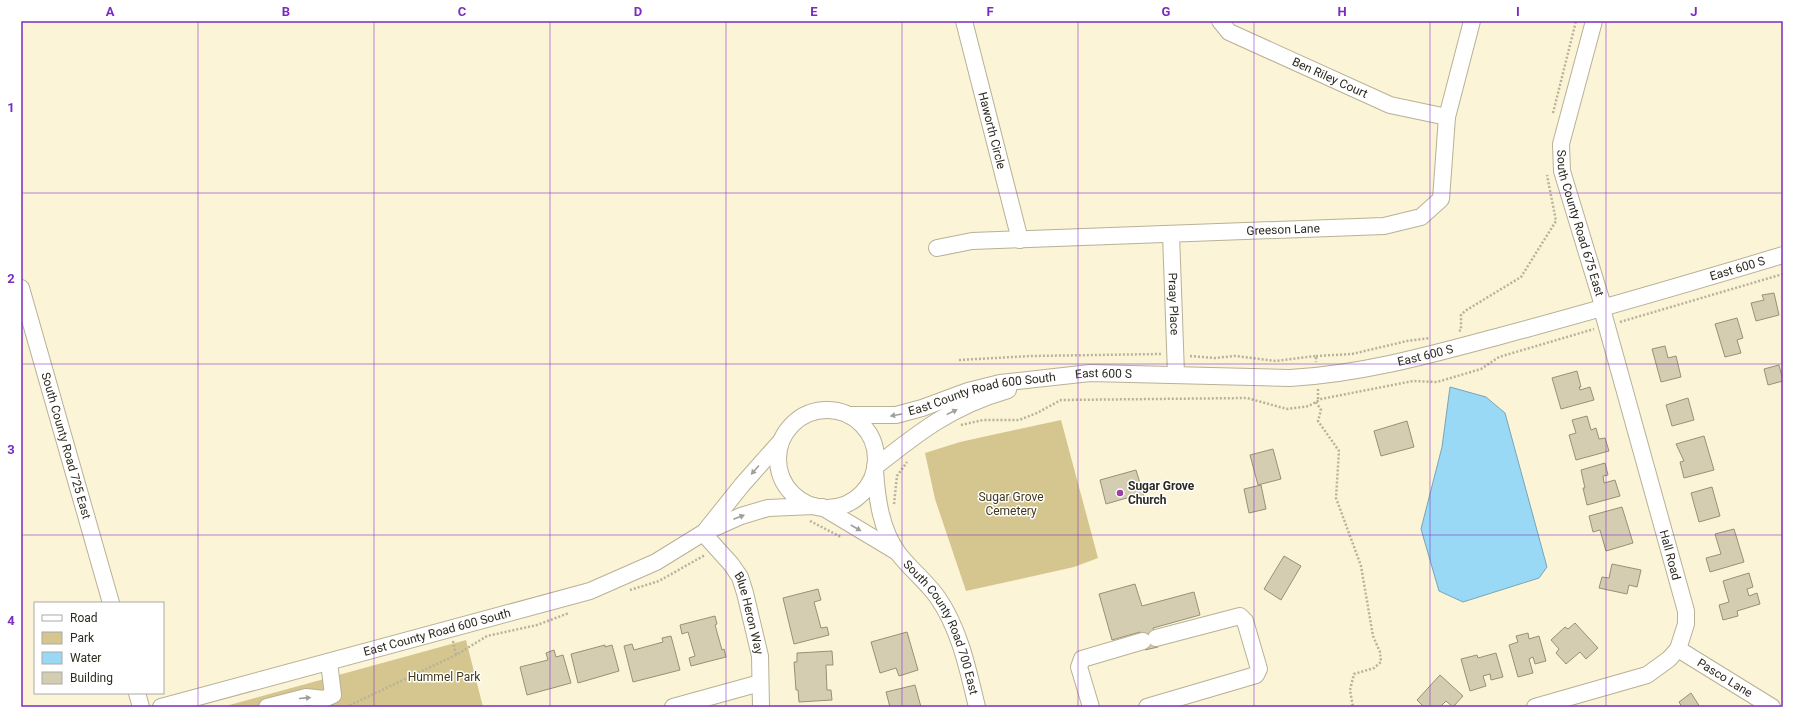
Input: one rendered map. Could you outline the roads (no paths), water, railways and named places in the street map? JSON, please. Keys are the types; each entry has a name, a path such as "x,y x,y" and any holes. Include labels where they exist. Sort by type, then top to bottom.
{"street":[{"name":"Haworth Circle","path":"964,21 1020,240"},
{"name":"Ben Riley Court","path":"1220,21 1229,32 1390,105 1448,117"},
{"name":"Greeson Lane","path":"937,248 972,241 1384,226 1421,216 1441,199 1448,117 1472,21"},
{"name":"South County Road 675 East","path":"1594,21 1561,144 1562,171 1603,309"},
{"name":"Praay Place","path":"1172,234 1176,374"},
{"name":"East 600 S","path":"1056,377 1090,373 1290,378 1341,374 1436,353 1603,309 1783,255"},
{"name":"South County Road 725 East","path":"21,288 111,602"},
{"name":"Hall Road","path":"1535,707 1646,675 1669,659 1678,649 1686,624 1686,612 1603,309"},
{"name":"East County Road 600 South","path":"849,415 896,415 922,408 968,391 1000,383 1056,377"},
{"name":"East County Road 600 South","path":"875,469 920,432 948,415 999,393 1056,377"},
{"path":"831,410 849,415 857,420 869,434 876,451 875,469 867,487 854,500 839,506 815,511 793,494 783,481 778,465 781,441 789,427 796,421 813,412 831,410"},
{"name":"East County Road 600 South","path":"703,533 742,485 781,441"},
{"name":"South County Road 700 East","path":"875,469 879,505 883,520 897,552 938,598 956,632 963,652 977,707"},
{"name":"East County Road 600 South","path":"161,707 590,591 656,562 703,533 756,511 778,507 815,511"},
{"name":"South County Road 700 East","path":"815,511 897,552"},
{"name":"Blue Heron Way","path":"703,533 717,547 740,577 760,656 761,707"},
{"path":"1092,707 1079,667 1082,659 1149,639 1240,616 1245,621 1259,669 1256,675 1147,707"},
{"name":"Pasco Lane","path":"1678,649 1772,707"},
{"path":"267,707 306,697 324,699 333,695 329,662"},
{"path":"673,707 760,683"},
{"path":"137,694 141,707"}],"water":[{"path":"1450,387 1486,397 1505,413 1547,567 1539,578 1463,602 1439,591 1421,529 1442,447"}],"place":[{"name":"Sugar Grove Church","path":"1120,493"}],"park label":[{"name":"Sugar Grove Cemetery","path":"1011,504"},
{"name":"Hummel Park","path":"444,677"}]}
